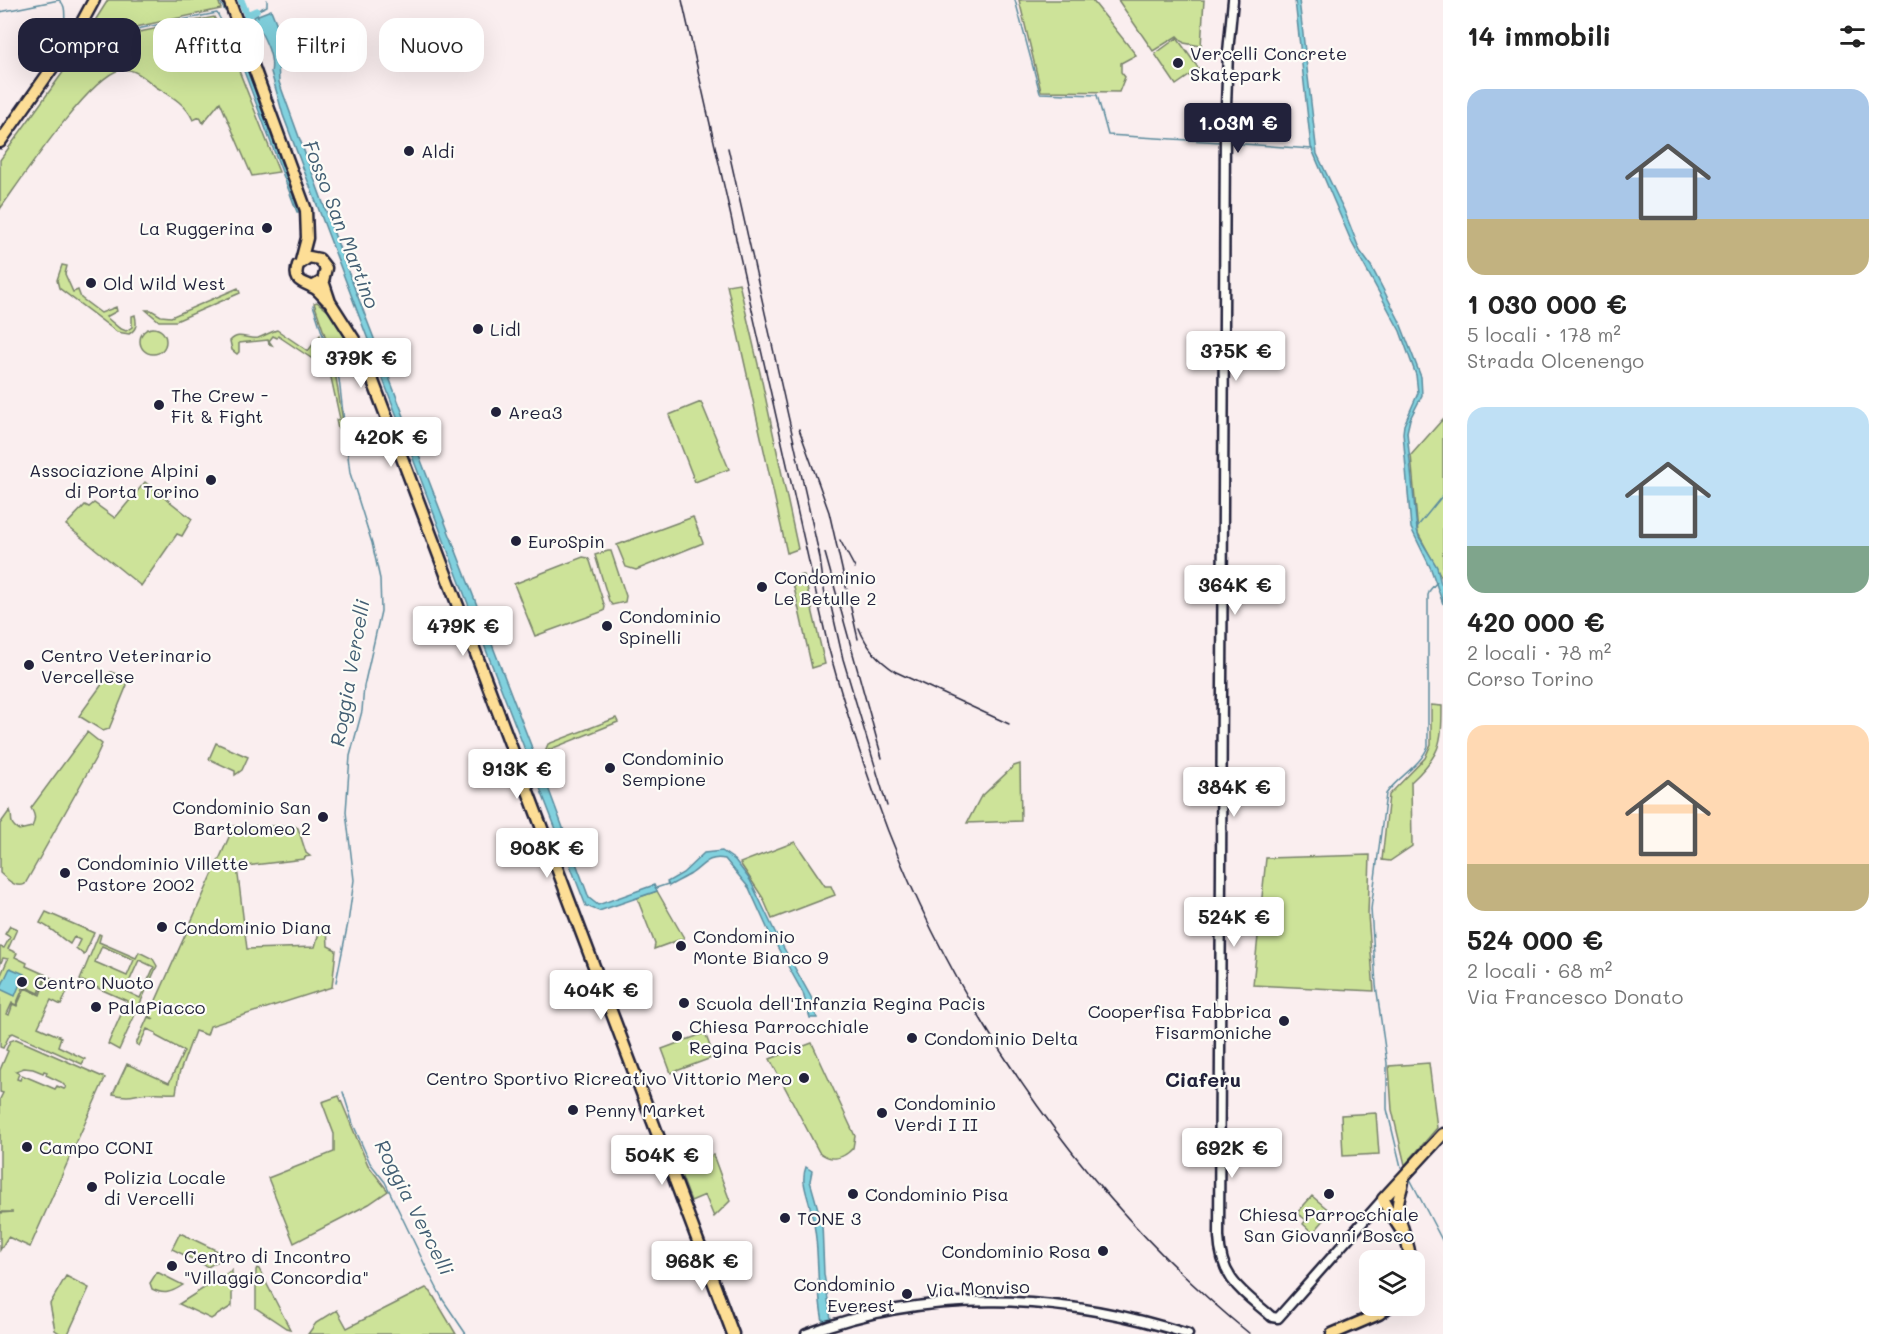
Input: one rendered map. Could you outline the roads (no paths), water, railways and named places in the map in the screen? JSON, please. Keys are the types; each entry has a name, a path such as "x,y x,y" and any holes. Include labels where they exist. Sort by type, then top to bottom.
{"main road":[{"path":"0,142 70,44 94,0"},
{"path":"229,0 302,196 307,218 307,238 297,270 298,279 330,302"},
{"path":"307,238 312,252 326,268 323,281 330,302 362,352 733,1334"},
{"path":"301,261 309,257 316,257"},
{"path":"312,287 323,281"},
{"path":"1408,1250 1406,1238 1390,1202 1407,1175 1443,1134"},
{"path":"1332,1334 1374,1316"}],"street":[{"path":"1233,0 1228,52 1225,133 1220,1251 1231,1280 1272,1317 1278,1318 1370,1214 1390,1202"},
{"name":"Via Monviso","path":"806,1334 828,1326 896,1310 999,1300 1081,1307 1144,1320 1188,1334"}],"water":[{"path":"1295,0 1299,0 1317,154 1344,210 1360,251 1371,266 1399,320 1421,377 1422,395 1410,419 1407,432 1417,530 1437,567 1443,585 1443,604 1431,569 1411,528 1403,433 1404,425 1418,393 1416,375 1400,331 1352,243 1311,147"},
{"path":"271,10 276,22 276,72 278,72 279,82 346,266 589,898 598,905 654,885 657,891 599,911 586,906 465,596 283,115 271,72 271,58 264,39 264,18 253,17"},
{"path":"244,72 248,72 254,88 299,212 297,212"},
{"path":"722,851 735,860 750,880 776,934 811,997 817,1018 810,1018 803,993 769,932 749,888 725,859 710,860 669,886 667,882 683,873 704,853"},
{"path":"10,968 24,974 15,996 0,989"},
{"path":"806,1167 812,1171 810,1181 822,1223 824,1274 831,1319 823,1321 816,1238 804,1183"}],"waterway":[{"path":"0,12 59,0 64,7 65,18"},
{"path":"219,0 225,11"},
{"name":"Roggia Vercelli","path":"241,0 247,15 256,11"},
{"name":"Roggia Vercelli","path":"258,17 256,11 267,6 267,0"},
{"path":"1015,0 1040,93 1097,95 1108,135 1221,142"},
{"path":"192,18 217,13 220,18"},
{"name":"Roggia Vercelli","path":"240,18 247,15"},
{"path":"141,28 153,26"},
{"path":"1229,143 1312,149"},
{"name":"Roggia Vercelli","path":"313,305 339,379 350,473 372,543 380,579 381,611 364,686 362,711 350,756 346,812 354,880 336,982"},
{"path":"1417,527 1443,495"},
{"path":"1404,1171 1401,1167 1387,1109 1387,1063 1376,985 1371,909 1386,794 1420,760 1428,746 1428,595 1437,582"},
{"name":"Fosso San Martino","path":"656,888 668,884"},
{"name":"Roggia Vercelli","path":"343,1092 353,1124 370,1163 385,1182 443,1300 466,1334"},
{"path":"1409,1177 1443,1242"}],"railway":[{"path":"682,0 828,646 856,740 888,831 919,902 954,972 994,1040 1038,1106 1085,1169 1137,1228 1192,1283 1250,1334"},
{"path":"728,148 820,558"},
{"path":"799,429 829,512 858,639"},
{"path":"840,540 855,568"},
{"path":"819,551 826,603"},
{"path":"825,553 882,758"},
{"path":"828,593 843,659 887,806"},
{"path":"859,628 874,653 896,672 1009,724"}],"place":[{"name":"Vercelli Concrete Skatepark","path":"1178,63"},
{"name":"Aldi","path":"409,151"},
{"name":"La Ruggerina","path":"267,228"},
{"name":"Old Wild West","path":"91,283"},
{"name":"Lidl","path":"478,329"},
{"name":"The Crew - Fit & Fight","path":"159,405"},
{"name":"Area3","path":"496,412"},
{"name":"Associazione Alpini di Porta Torino","path":"211,480"},
{"name":"EuroSpin","path":"516,541"},
{"name":"Condominio Le Betulle 2","path":"762,587"},
{"name":"Condominio Spinelli","path":"607,626"},
{"name":"Centro Veterinario Vercellese","path":"29,665"},
{"name":"Condominio Sempione","path":"610,768"},
{"name":"Condominio San Bartolomeo 2","path":"323,817"},
{"name":"Condominio Villette Pastore 2002","path":"65,873"},
{"name":"Condominio Diana","path":"162,927"},
{"name":"Condominio Monte Bianco 9","path":"681,946"},
{"name":"Centro Nuoto","path":"22,982"},
{"name":"Scuola dell'Infanzia Regina Pacis","path":"684,1003"},
{"name":"PalaPiacco","path":"96,1007"},
{"name":"Cooperfisa Fabbrica Fisarmoniche","path":"1284,1021"},
{"name":"Chiesa Parrocchiale Regina Pacis","path":"677,1036"},
{"name":"Condominio Delta","path":"912,1038"},
{"name":"Centro Sportivo Ricreativo Vittorio Mero","path":"804,1078"},
{"name":"Penny Market","path":"573,1110"},
{"name":"Condominio Verdi I II","path":"882,1113"},
{"name":"Campo CONI","path":"27,1147"},
{"name":"Polizia Locale di Vercelli","path":"92,1187"},
{"name":"Condominio Pisa","path":"853,1194"},
{"name":"Chiesa Parrocchiale San Giovanni Bosco","path":"1329,1194"},
{"name":"TONE 3","path":"785,1218"},
{"name":"Condominio Rosa","path":"1103,1251"},
{"name":"Centro di Incontro \"Villaggio Concordia\"","path":"172,1266"},
{"name":"Condominio Everest","path":"907,1294"}],"district":[{"name":"Ciaferu","path":"1203,1079"}]}
